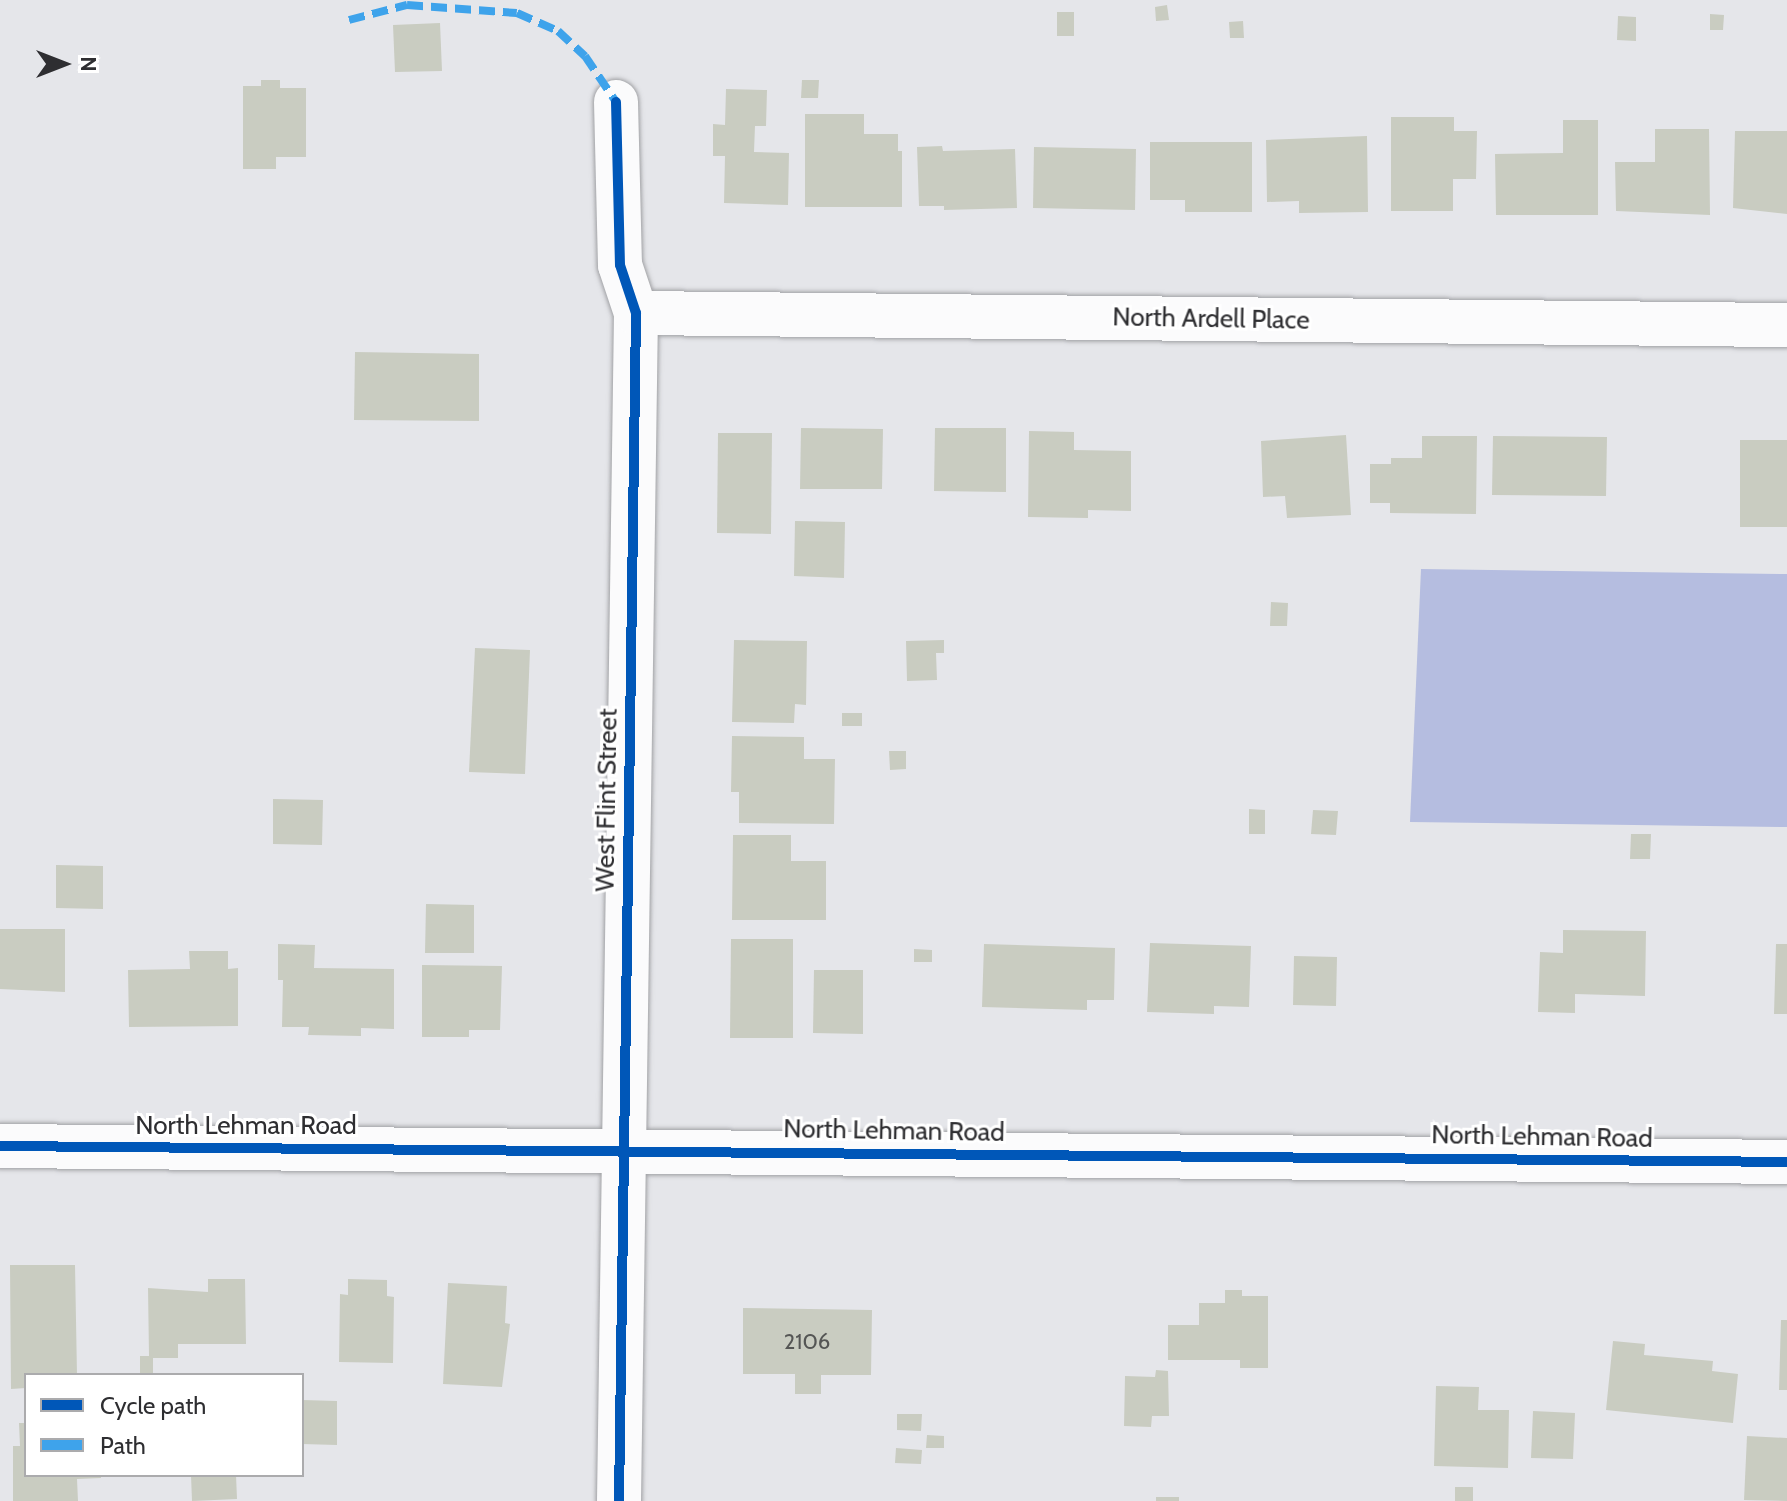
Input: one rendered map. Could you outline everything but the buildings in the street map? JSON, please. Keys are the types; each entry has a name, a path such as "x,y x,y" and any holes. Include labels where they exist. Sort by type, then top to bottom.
{"street":[{"name":"West Flint Street","path":"616,102 620,265 636,313 619,1501"},
{"name":"North Ardell Place","path":"636,313 1787,325"},
{"name":"North Lehman Road","path":"0,1146 1787,1162"}],"shaded area":[{"path":"1421,569 1787,574 1787,827 1410,822"}],"marked path":[{"path":"349,20 407,5 517,13 558,31 585,56 616,102"}],"cycle path":[{"path":"616,102 620,265 636,313 619,1501"},
{"path":"0,1146 1787,1162"}]}
